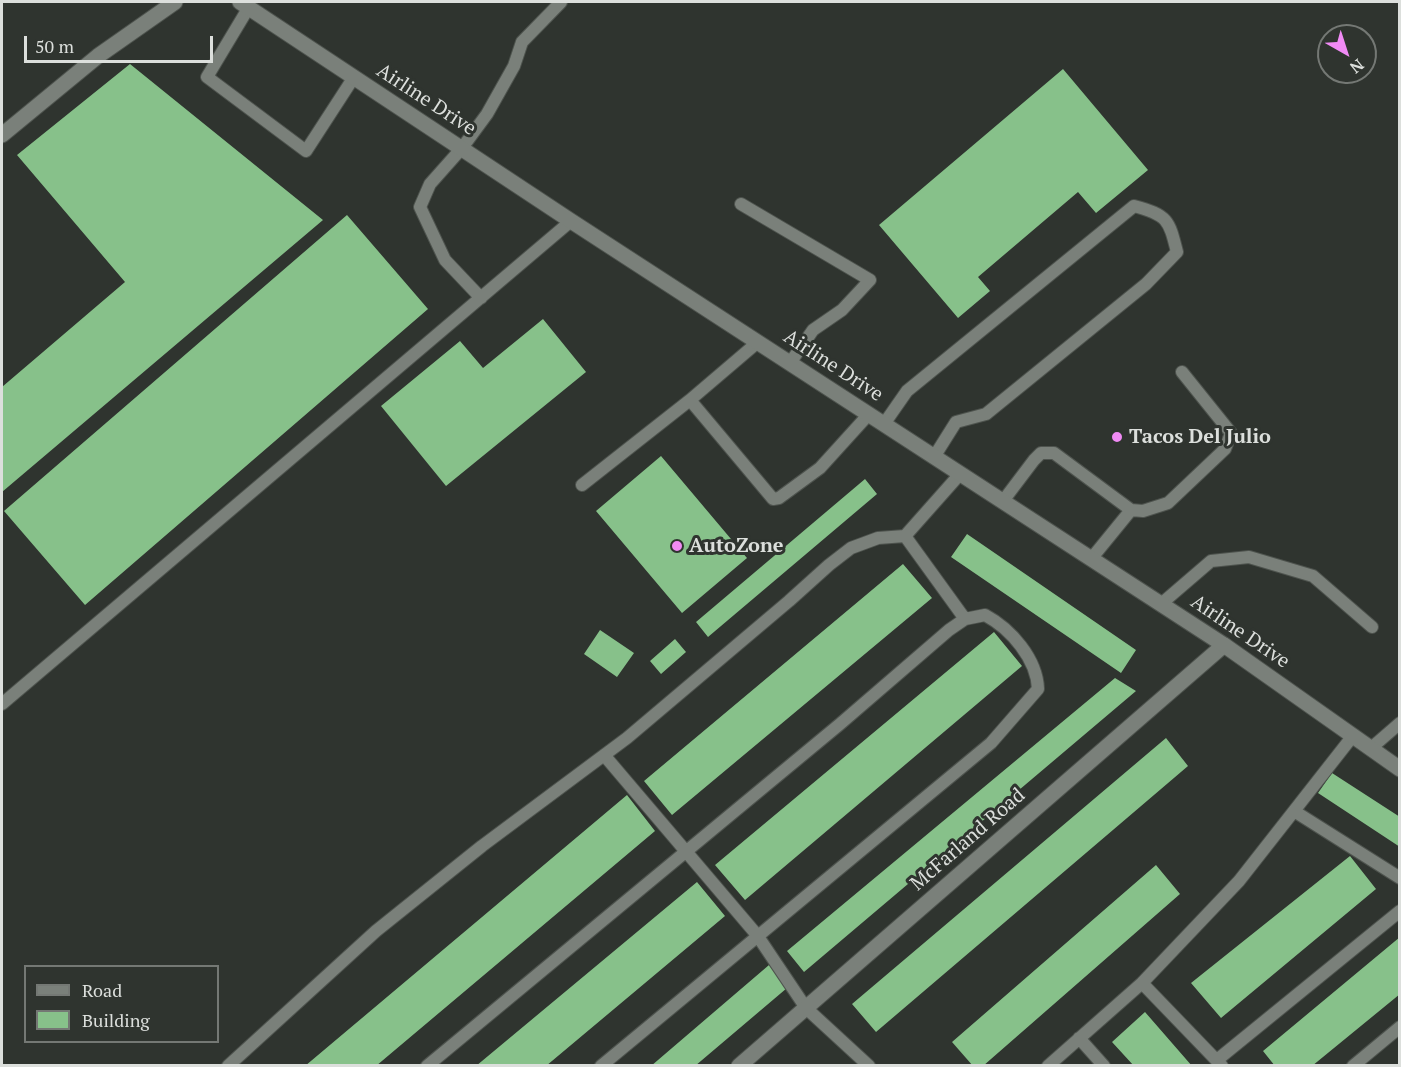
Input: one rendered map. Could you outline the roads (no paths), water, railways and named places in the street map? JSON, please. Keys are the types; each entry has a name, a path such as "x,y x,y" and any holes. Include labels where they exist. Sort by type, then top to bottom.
{"main road":[{"path":"2,135 98,56 175,2"},
{"name":"Airline Drive","path":"244,4 572,221 1224,645 1400,769"},
{"name":"McFarland Road","path":"740,1065 1224,645"}],"lane":[{"path":"481,298 445,260 420,207 430,184 462,148 498,95 514,66 522,42 561,2"},
{"path":"244,4 207,77 306,151 354,77"},
{"path":"741,204 870,280 842,310 813,330 790,363"},
{"path":"884,424 907,391 1134,206 1159,212 1172,230 1178,252 1146,284 986,414 956,422 934,457"},
{"path":"2,704 572,221"},
{"path":"582,485 690,400 758,342"},
{"path":"1003,501 1041,453 1054,453 1131,510 1143,511 1168,503 1225,449 1231,433 1182,372"},
{"path":"690,400 773,499 779,498 820,468 869,414"},
{"path":"228,1065 376,931 482,846 604,755 674,699 843,554 878,537 905,536 960,474"},
{"path":"1091,559 1131,510"},
{"path":"905,536 965,619"},
{"path":"1161,604 1211,561 1249,557 1313,576 1372,627"},
{"path":"427,1065 965,619 985,615 1001,624 1022,648 1038,673 1038,690 991,742 601,1065"},
{"path":"1370,749 1400,723"},
{"path":"1048,1065 1142,983 1239,881 1352,737"},
{"path":"604,755 684,852 757,935 807,1008 869,1065"},
{"path":"1294,811 1400,878"},
{"path":"1142,983 1219,1063 1400,911"},
{"path":"1353,1065 1400,1027"},
{"path":"1079,1038 1104,1065"}],"place":[{"name":"Tacos Del Julio","path":"1117,437"},
{"name":"AutoZone","path":"677,546"}]}
